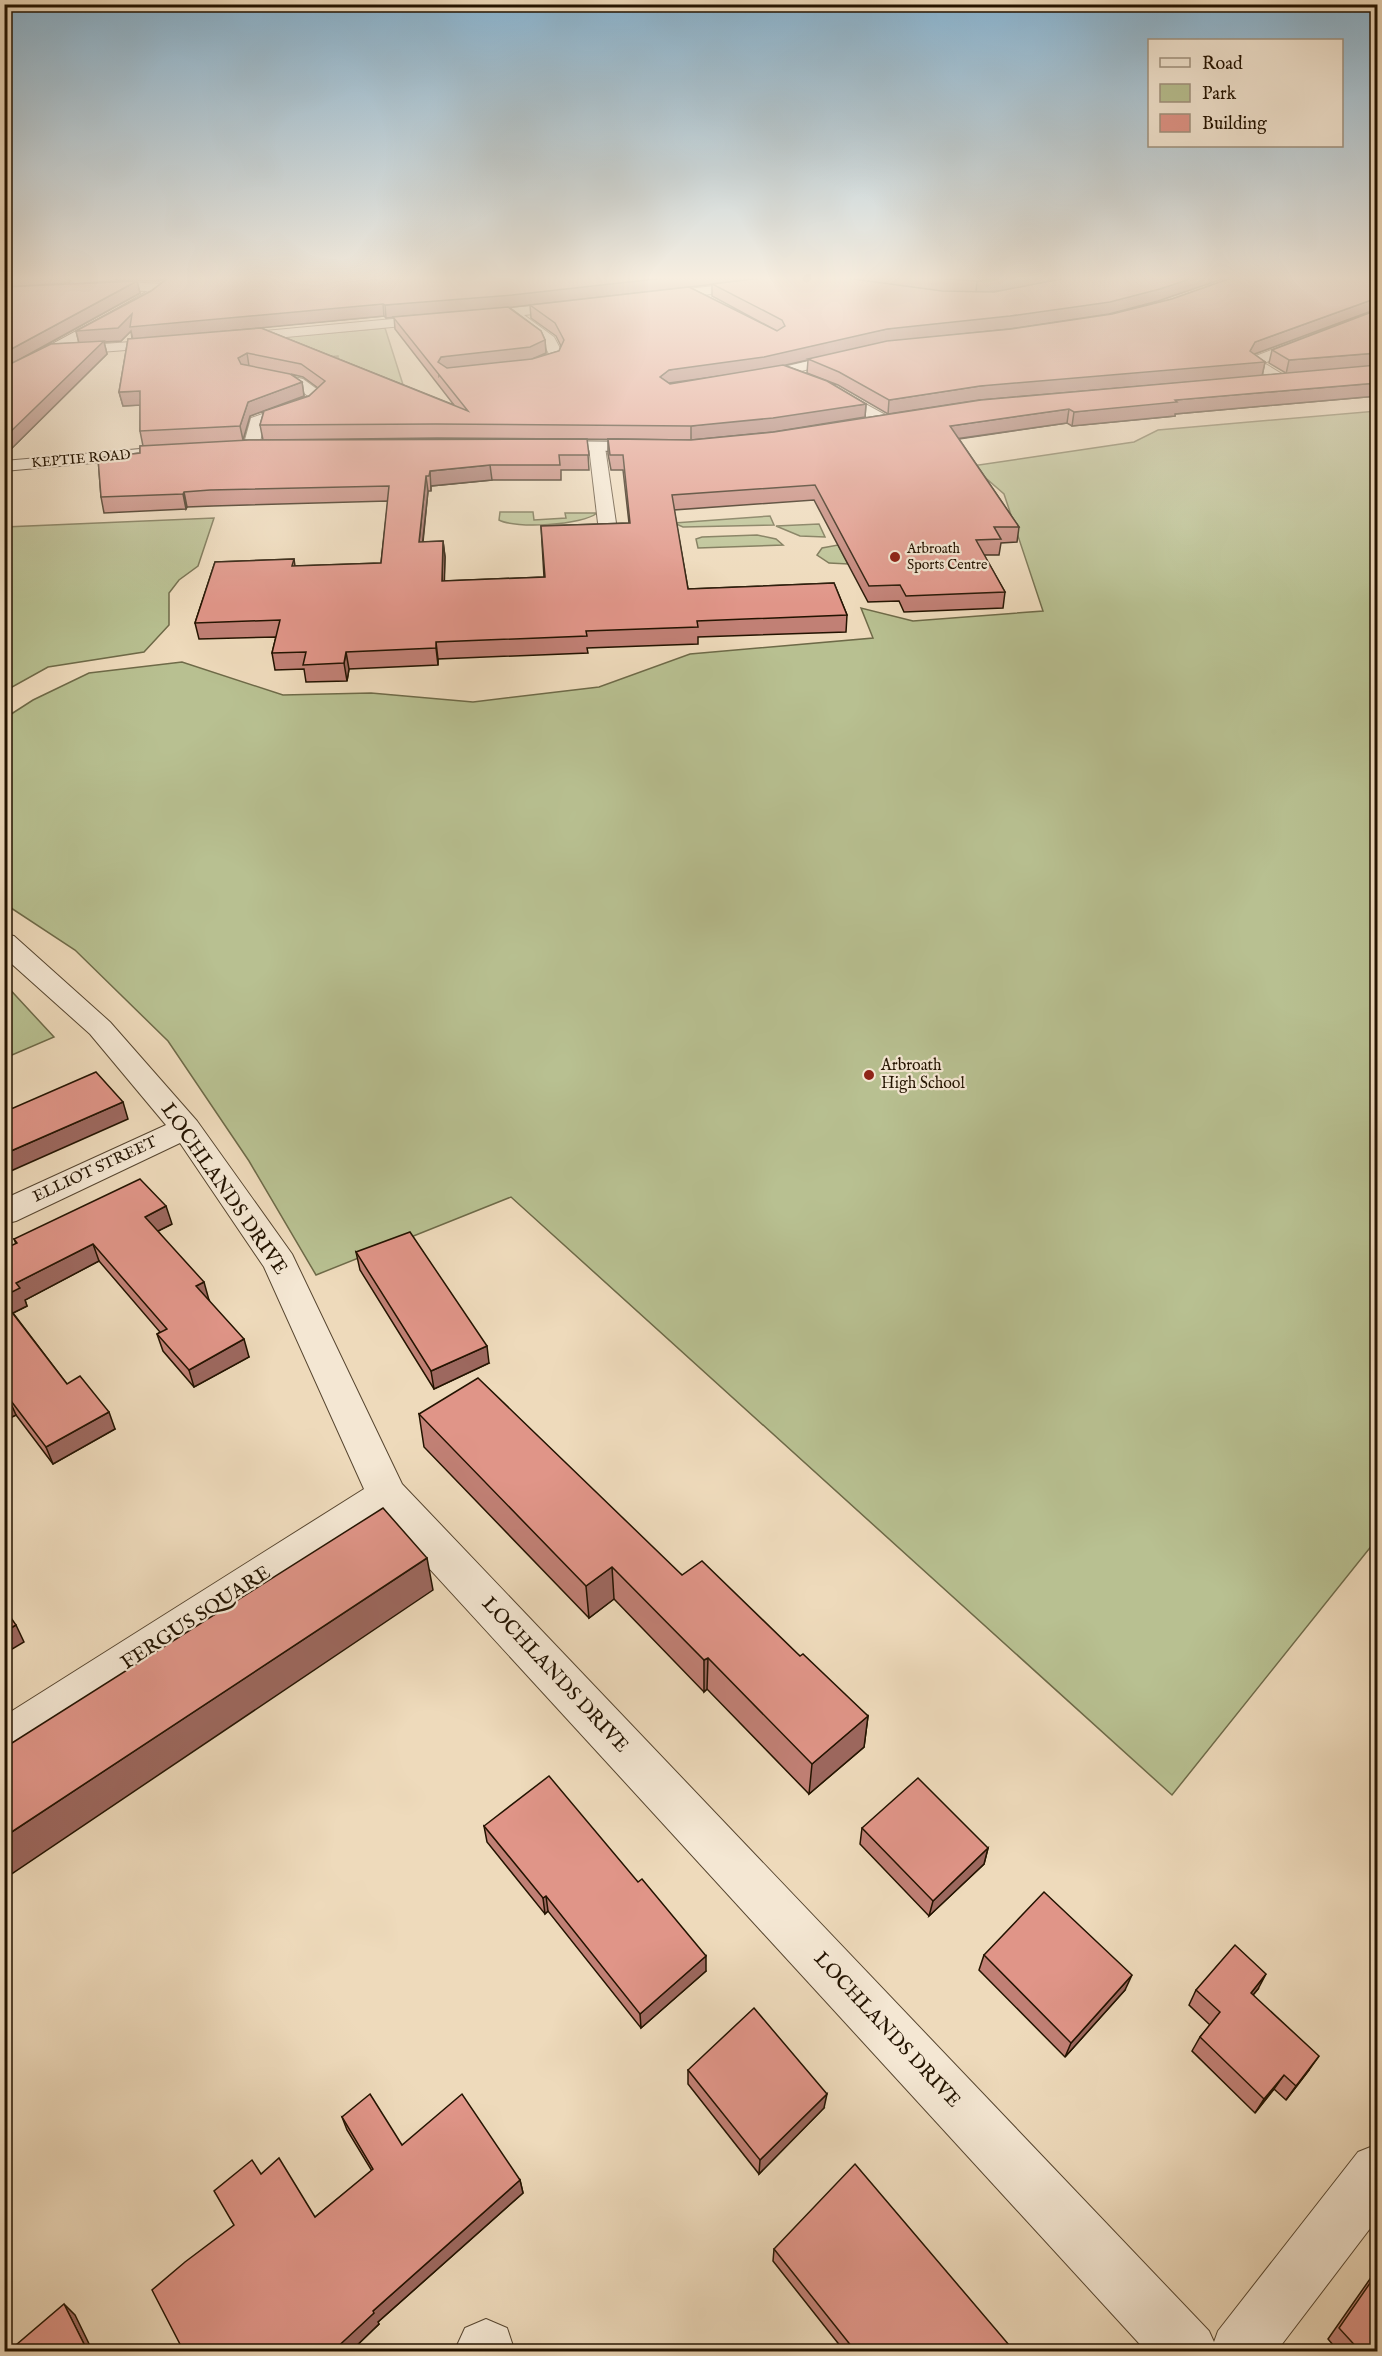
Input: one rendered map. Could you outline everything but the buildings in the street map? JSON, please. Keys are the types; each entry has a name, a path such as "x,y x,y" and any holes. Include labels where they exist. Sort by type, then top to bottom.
{"street":[{"path":"272,447 245,447 257,421 274,412 305,404 316,398 317,395 304,386"},
{"path":"822,386 891,420 863,425"},
{"path":"529,446 668,447"},
{"path":"597,447 607,523"},
{"name":"KEPTIE ROAD","path":"4,466 194,450"},
{"name":"LOCHLANDS DRIVE","path":"4,942 100,1028 186,1128 280,1263 387,1495 1188,2352"},
{"name":"ELLIOT STREET","path":"4,1213 186,1128"},
{"name":"FERGUS SQUARE","path":"4,1742 387,1495"},
{"path":"1239,2352 1377,2172"}],"green space":[{"path":"308,386 403,386 412,413 310,409"},
{"name":"Arbroath High School","path":"1377,411 1377,1539 1172,1795 511,1197 316,1275 249,1161 168,1041 75,950 5,904 5,718 33,700 89,673 182,662 283,695 371,693 473,702 599,687 690,654 873,638 861,608 913,621 1043,611 1004,494 972,466 1134,442 1158,430"},
{"path":"500,512 533,512 534,520 566,518 565,513 597,513 564,523 533,525 507,523 499,520"},
{"path":"770,516 774,525 683,527 674,523"},
{"path":"214,518 198,566 179,580 169,593 169,625 144,652 48,667 5,691 5,527"},
{"path":"819,524 825,537 800,536 776,526"},
{"path":"757,535 776,539 783,545 698,548 696,539 702,537"},
{"path":"838,545 848,564 829,563 817,555 822,548"},
{"path":"4,983 54,1037 5,1058 4,1058"}],"place":[{"name":"Arbroath Sports Centre","path":"895,557"},
{"name":"Arbroath High School","path":"869,1075"}]}
